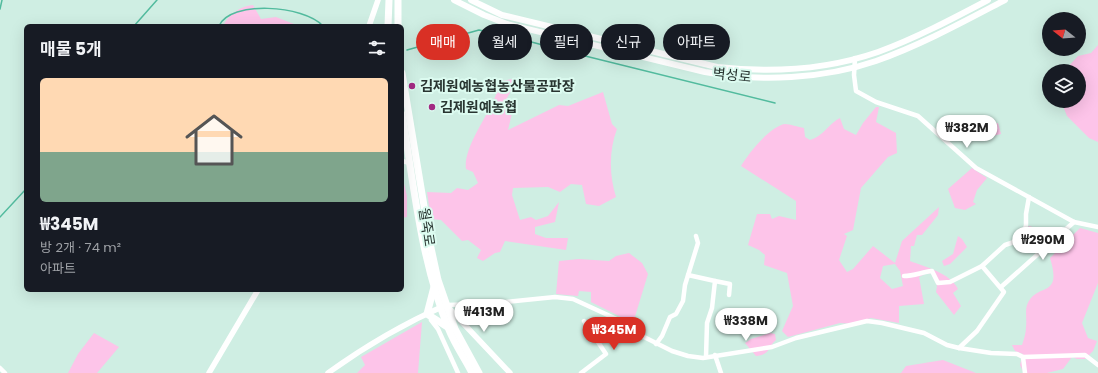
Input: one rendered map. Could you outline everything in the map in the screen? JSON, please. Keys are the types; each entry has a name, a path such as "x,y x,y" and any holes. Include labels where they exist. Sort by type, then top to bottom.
{"main road":[{"path":"388,24 389,0"},
{"path":"398,0 398,24"},
{"name":"벽성로","path":"454,0 484,15 507,24 727,76 763,78 808,75 854,67 875,61 915,45 1005,0"},
{"name":"벽성로","path":"471,0 502,14 716,67 750,70 790,69 855,58 879,52 918,35 988,0"},
{"name":"월죽로","path":"404,85 431,248 448,328 472,373"},
{"name":"월죽로","path":"404,126 425,252 434,287 478,373"},
{"path":"434,287 425,315 448,328"}],"street":[{"path":"370,24 378,0"},
{"path":"855,58 854,67 856,91 876,102 918,116 976,168 1074,222 1098,227"},
{"path":"404,162 410,163"},
{"path":"904,276 916,276 926,272 932,272 938,282 950,282 982,266 1005,245 1017,241 1024,233 1029,197"},
{"path":"1001,287 1074,222"},
{"path":"656,344 662,336 670,317 676,314 683,301 688,275 698,243 696,236"},
{"path":"959,348 978,331 1004,292 982,266"},
{"path":"688,275 730,284 729,295"},
{"path":"706,357 707,323 712,308 715,281"},
{"path":"209,373 257,292"},
{"path":"328,373 366,349 425,315 444,306 485,304 555,297 573,299 623,322 656,344 688,356 706,357 772,347 796,338 867,321 882,322 924,333 947,345 959,348 991,354 1017,354 1023,357 1085,354 1098,365"},
{"path":"444,306 510,373"},
{"path":"425,315 434,322 438,329 458,373"},
{"path":"581,373 606,354 584,321"},
{"path":"715,355 721,373"},
{"path":"1023,357 1024,373"},
{"path":"0,368 5,373"}],"shaded area":[{"path":"253,5 261,19 276,17 294,24 224,24 235,11"},
{"path":"1098,45 1098,142 1089,138 1067,116 1064,108 1086,108 1086,64 1071,64 1078,56 1086,56 1086,54 1091,53"},
{"path":"513,79 515,83 507,98 515,101 508,130 559,105 568,106 603,92 612,124 617,129 611,154 612,180 616,197 599,206 586,204 582,185 571,184 560,192 548,187 513,188 512,195 520,220 531,217 536,220 548,216 559,202 555,222 535,227 535,234 546,238 568,238 566,250 505,241 500,252 495,253 483,261 477,258 481,250 468,240 462,241 441,220 431,219 427,192 451,193 457,188 468,190 478,183 473,172 466,169 466,161 471,144 494,100 500,81"},
{"path":"876,107 879,107 876,122 896,133 897,153 888,157 861,188 853,230 844,234 847,236 839,260 847,272 853,269 873,246 895,263 902,241 939,207 938,215 922,235 917,235 914,246 911,246 910,261 937,271 954,283 958,289 953,293 961,306 954,315 936,292 937,286 932,273 925,274 919,277 924,304 899,306 899,323 871,318 853,324 840,323 788,337 782,331 793,306 787,273 764,265 765,255 759,250 748,245 757,214 770,214 772,219 779,216 796,220 796,201 741,166 760,141 779,126 787,124 804,128 805,137 810,140 823,133 840,118 844,129 856,135 863,123","holes":["895,264 900,271 903,286 892,289 880,278 883,266"]},
{"path":"998,123 1001,134 974,140 973,129"},
{"path":"972,168 987,178 977,190 973,202 976,204 965,210 955,208 948,189"},
{"path":"404,183 407,196 407,217 404,218"},
{"path":"1029,226 1056,234 1038,250 1021,240"},
{"path":"1080,228 1098,233 1098,283 1082,323 1088,338 1097,341 1093,351 1085,359 1077,359 1072,357 1063,369 1047,373 1024,373 1020,365 1023,354 1015,351 1012,345 1022,345 1026,332 1027,305 1036,293 1051,285 1053,280 1053,271 1050,258"},
{"path":"958,236 967,247 950,264 944,266 942,261 953,254"},
{"path":"629,253 642,263 648,274 633,323 591,302 591,292 579,291 578,296 556,294 559,261 579,259 609,261 616,256"},
{"path":"422,322 418,373 357,373 365,365 361,357"},
{"path":"94,333 119,347 97,373 68,373 78,354"},
{"path":"770,333 775,334 776,340 765,354 756,356 745,343 751,339"},
{"path":"943,360 976,373 901,373 906,366"}],"waterway":[{"path":"0,9 2,0"},
{"path":"136,24 157,0"},
{"path":"221,24 226,18 237,12 268,8 300,13 314,19 320,24"},
{"path":"407,50 478,30"},
{"path":"532,42 540,44"},
{"path":"593,58 775,103"},
{"path":"0,217 24,191"}],"place":[{"name":"김제원예농협농산물공판장","path":"412,86"},
{"name":"김제원예농협","path":"432,107"}]}
